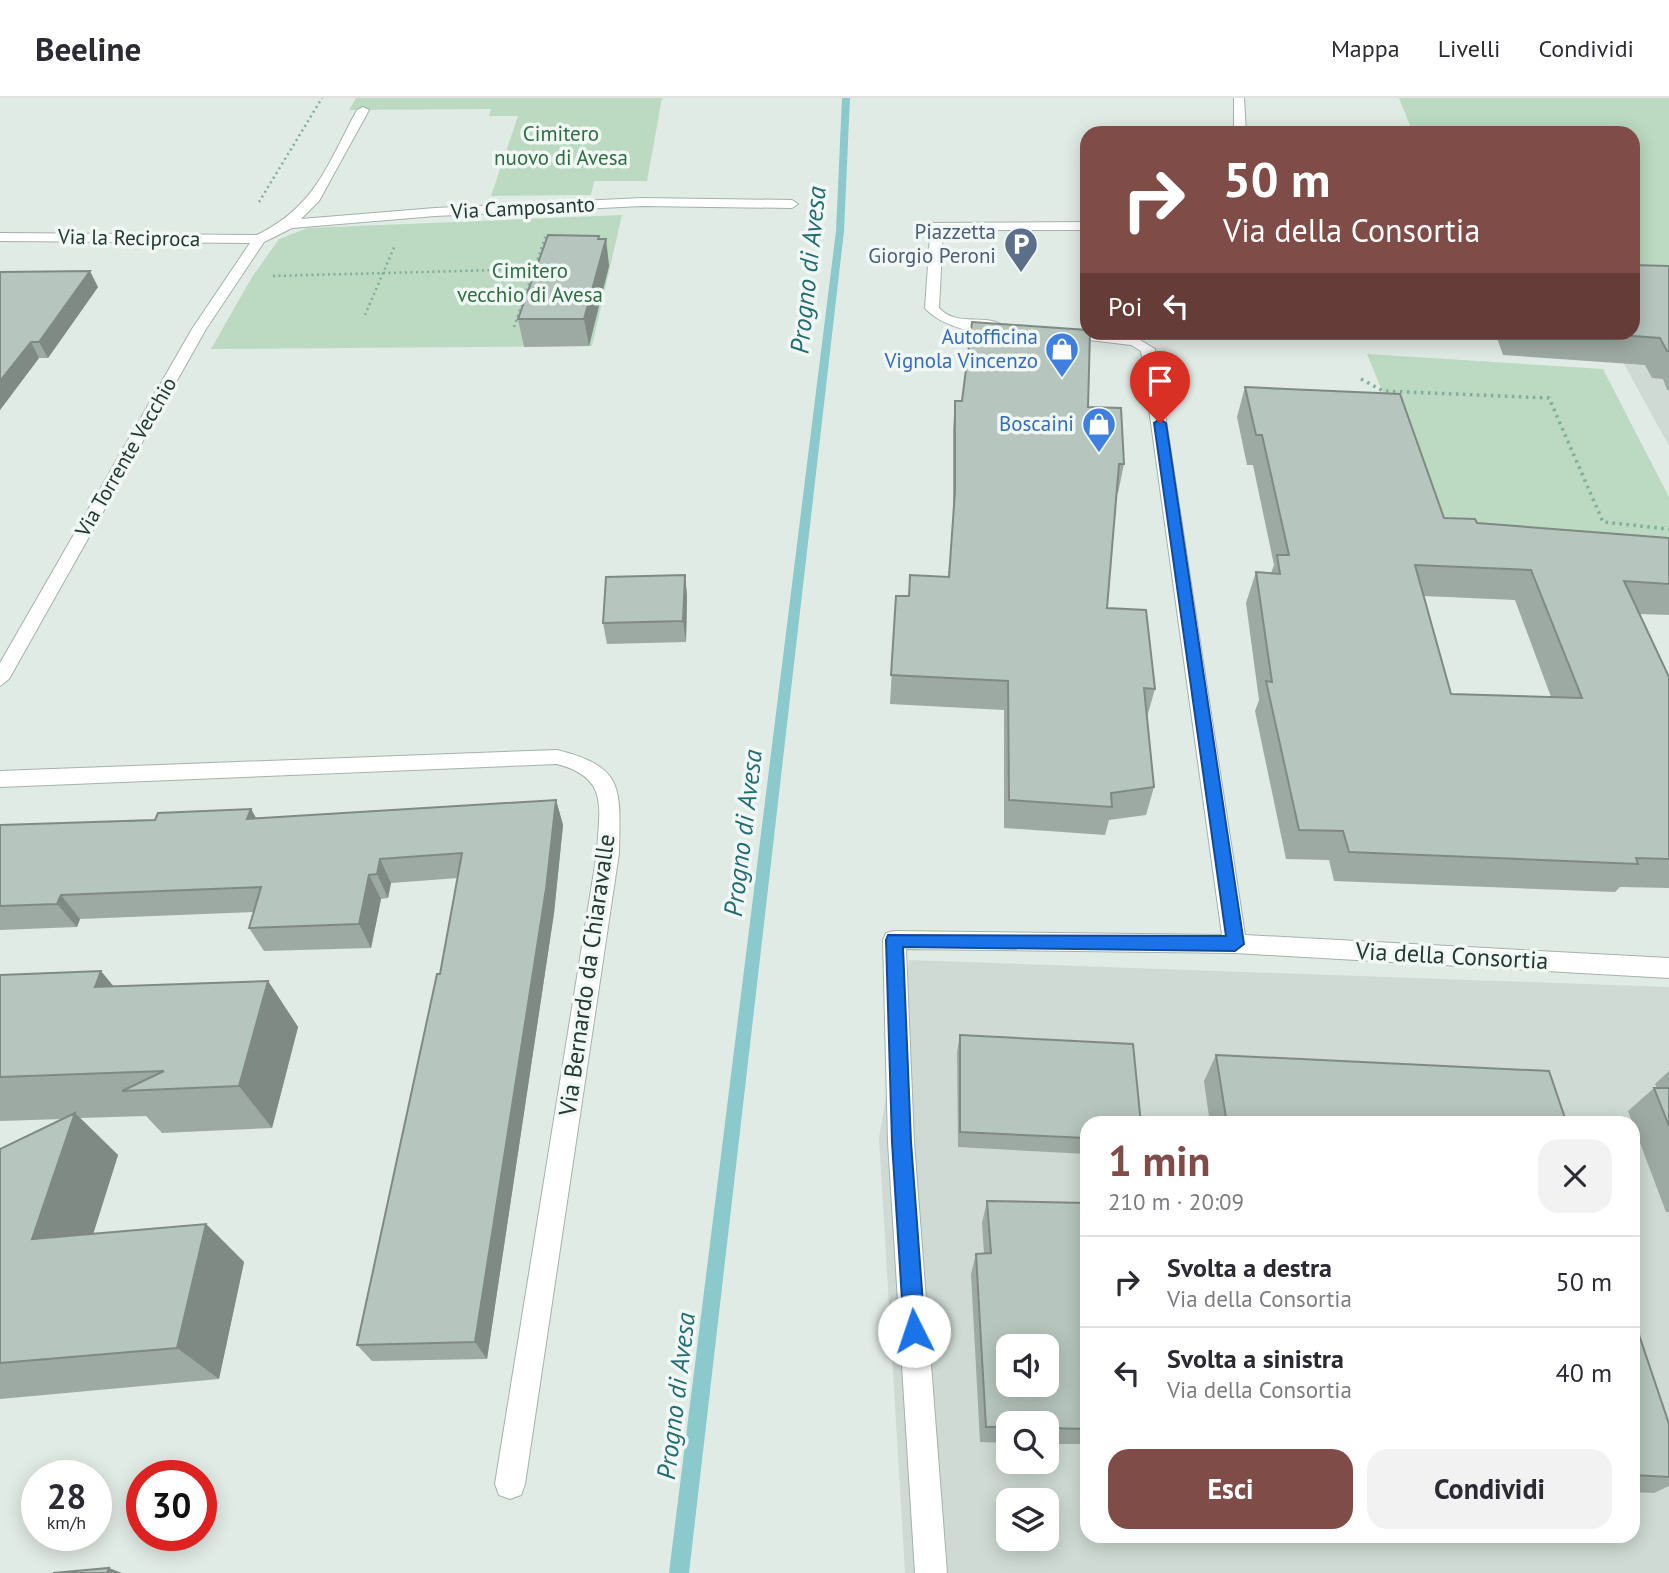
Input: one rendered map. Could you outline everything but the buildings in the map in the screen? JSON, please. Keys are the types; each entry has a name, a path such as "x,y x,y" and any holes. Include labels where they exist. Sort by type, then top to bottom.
{"street":[{"path":"1239,98 1240,126"},
{"path":"289,224 313,201 363,110"},
{"name":"Via Camposanto","path":"259,239 289,224 435,212 642,202 792,204"},
{"path":"1020,329 951,322 936,315 932,308 938,236 935,226 1080,226"},
{"name":"Via la Reciproca","path":"0,237 259,239"},
{"name":"Via Torrente Vecchio","path":"0,679 199,329 259,239"},
{"path":"1047,331 1080,335"},
{"path":"1126,340 1135,341 1149,349 1235,944"},
{"name":"Via Bernardo da Chiaravalle","path":"0,779 558,757 590,767 603,778 607,792 608,853 510,1484"},
{"name":"Via della Consortia","path":"931,1573 901,1142 894,940 1235,944 1669,968"}],"path":[{"path":"239,240 261,198 322,98"},
{"path":"514,327 549,225"},
{"path":"365,315 396,244"},
{"path":"265,277 535,269"},
{"path":"1361,379 1382,391 1549,398 1603,522 1669,528"}],"shaded area":[{"path":"1669,287 1669,446 1611,340 1640,340 1640,323"},
{"path":"909,960 1669,987 1669,1573 905,1573 879,1138"}],"green space":[{"name":"Cimitero nuovo di Avesa","path":"356,98 662,98 647,181 594,181 591,195 491,196 518,116 489,116 491,109 349,110"},
{"path":"1399,98 1669,98 1669,270 1640,267 1640,126 1410,126"},
{"name":"Cimitero vecchio di Avesa","path":"622,215 592,346 211,349 252,277 279,239 308,228"},
{"path":"1367,354 1603,369 1669,497 1669,567 1437,524"}],"waterway":[{"name":"Progno di Avesa","path":"679,1573 840,231 846,98"}],"place":[{"name":"Piazzetta Giorgio Peroni","path":"1021,274"},
{"name":"Autofficina Vignola Vincenzo","path":"1062,379"},
{"name":"Boscaini","path":"1099,454"}],"route":[{"path":"914,1331 901,1142 894,940 1235,944 1160,423"}]}
